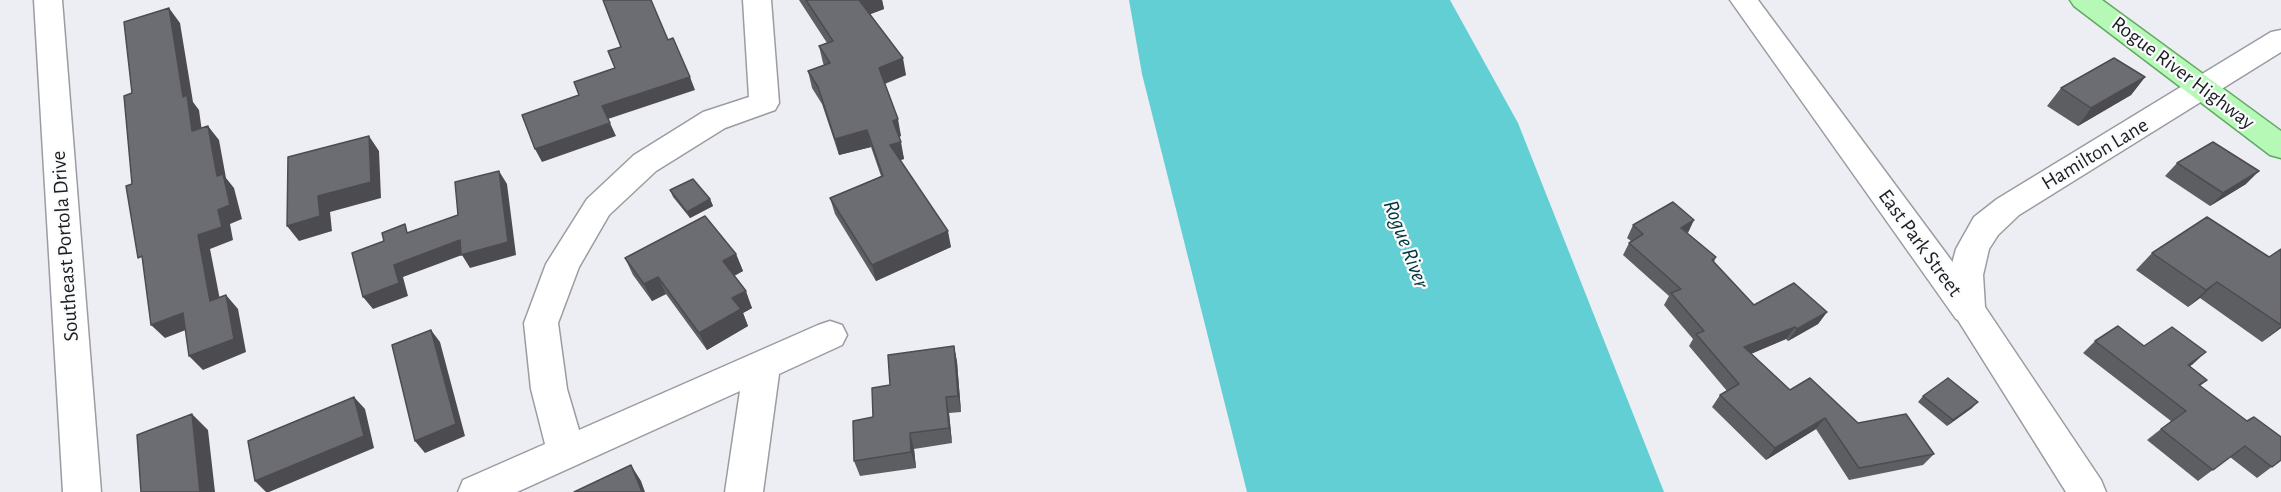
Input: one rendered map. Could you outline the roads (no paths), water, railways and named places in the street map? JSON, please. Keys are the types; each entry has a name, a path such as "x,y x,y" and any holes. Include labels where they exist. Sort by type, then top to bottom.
{"main road":[{"name":"Rogue River Highway","path":"2084,0 2281,147"}],"street":[{"name":"Southeast Portola Drive","path":"48,0 82,492"},
{"path":"566,451 549,389 541,323 563,264 598,207 645,163 714,120 764,103 757,0"},
{"name":"East Park Street","path":"1744,0 1968,309 2087,492"},
{"name":"Hamilton Lane","path":"1968,309 1966,275 1974,249 1986,226 2008,207 2281,39"},
{"path":"477,492 831,334"},
{"path":"744,492 762,366"}],"water":[{"name":"Rogue River","path":"1129,0 1450,0 1518,123 1664,492 1247,492 1142,74"}]}
